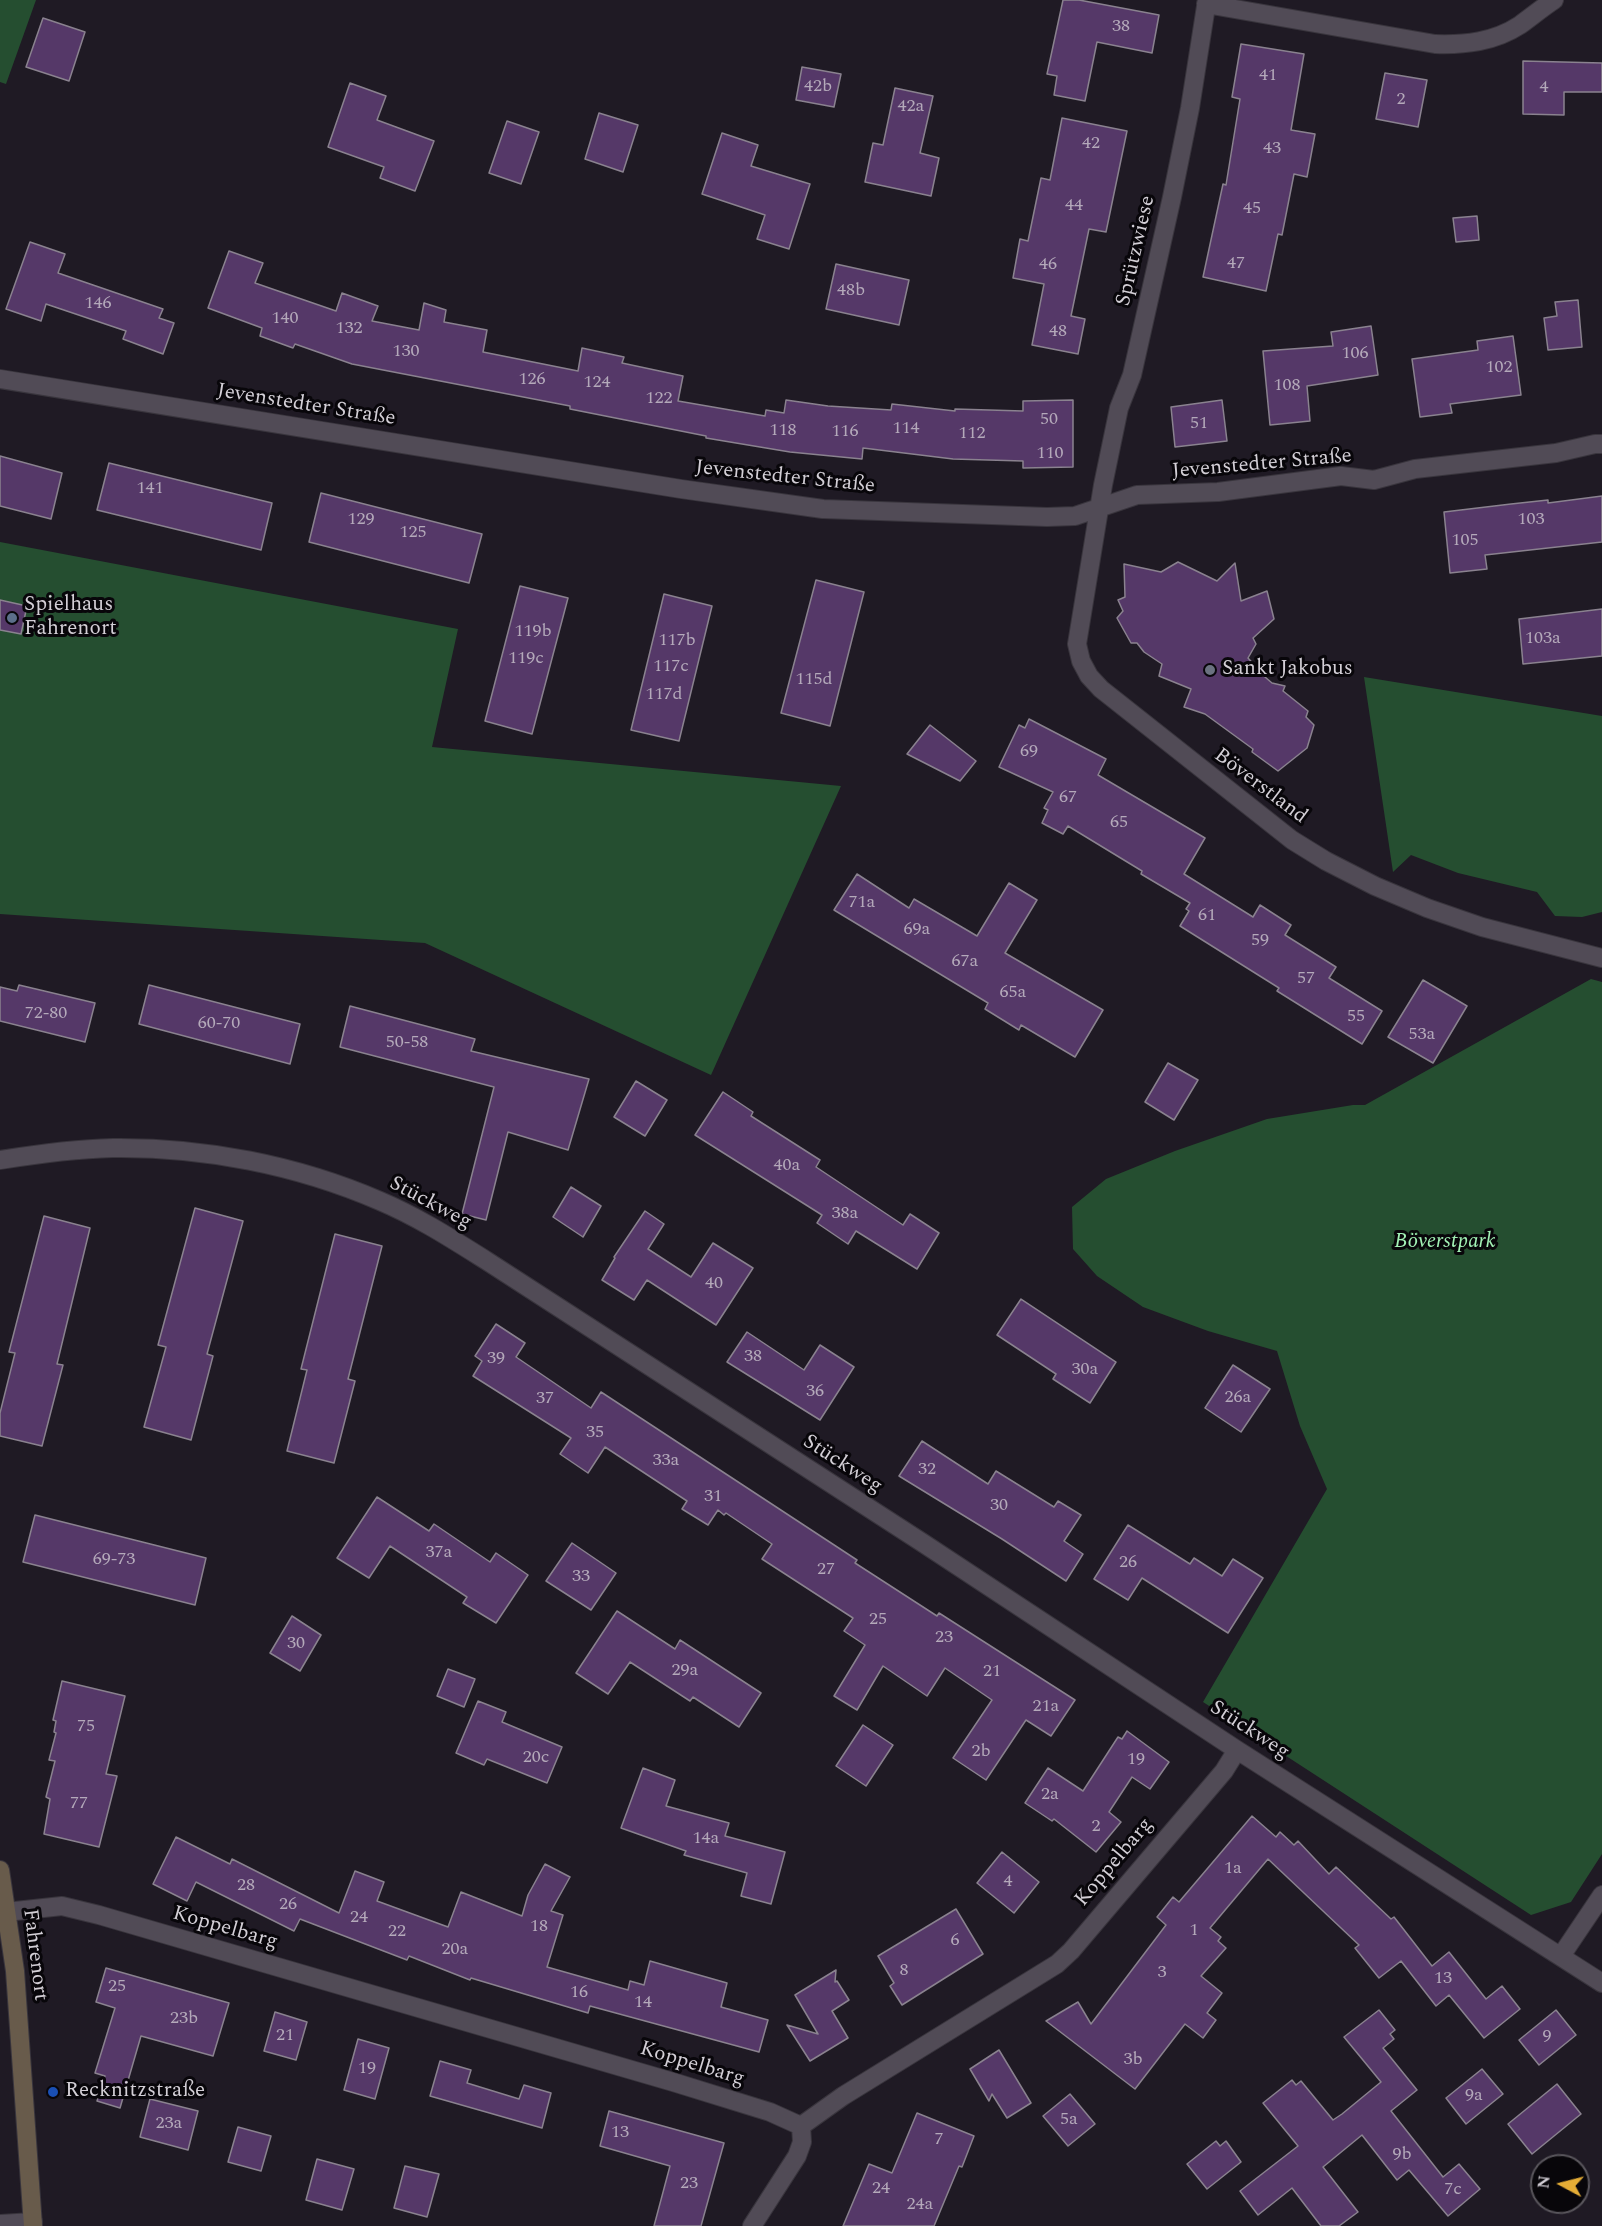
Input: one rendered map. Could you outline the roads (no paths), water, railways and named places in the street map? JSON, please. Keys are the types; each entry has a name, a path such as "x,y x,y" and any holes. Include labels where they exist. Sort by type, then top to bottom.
{"street":[{"path":"1207,2 1435,44 1457,44 1482,41 1504,34 1554,0"},
{"name":"Sprützwiese","path":"1099,508 1119,408 1132,375 1172,197 1190,108 1207,2"},
{"name":"Jevenstedter Straße","path":"0,379 681,489 823,508 1047,517 1075,516 1137,495 1218,492 1341,476 1374,480 1415,469 1556,453 1602,444"},
{"name":"Böverstland","path":"1099,508 1077,644 1081,661 1089,676 1101,689 1292,840 1326,861 1375,886 1427,908 1534,942 1597,952"},
{"name":"Stückweg","path":"0,1160 38,1154 113,1148 189,1152 282,1167 381,1201 426,1224 487,1261 952,1562 1237,1750 1602,1983"},
{"name":"Koppelbarg","path":"6,1912 62,1906 99,1915 673,2082 770,2112 801,2126 843,2096 1057,1964 1071,1951 1224,1771 1237,1750"},
{"name":"Fahrenort","path":"0,1870 15,1971 21,2033 33,2224"},
{"path":"1562,1956 1602,1895"},
{"path":"752,2226 796,2156 802,2142 801,2126"},
{"path":"0,2224 33,2224"}],"place":[{"name":"Spielhaus Fahrenort","path":"12,618"},
{"name":"Sankt Jakobus","path":"1210,670"},
{"name":"Recknitzstraße","path":"53,2092"}],"park label":[{"name":"Böverstpark","path":"1445,1243"}]}
